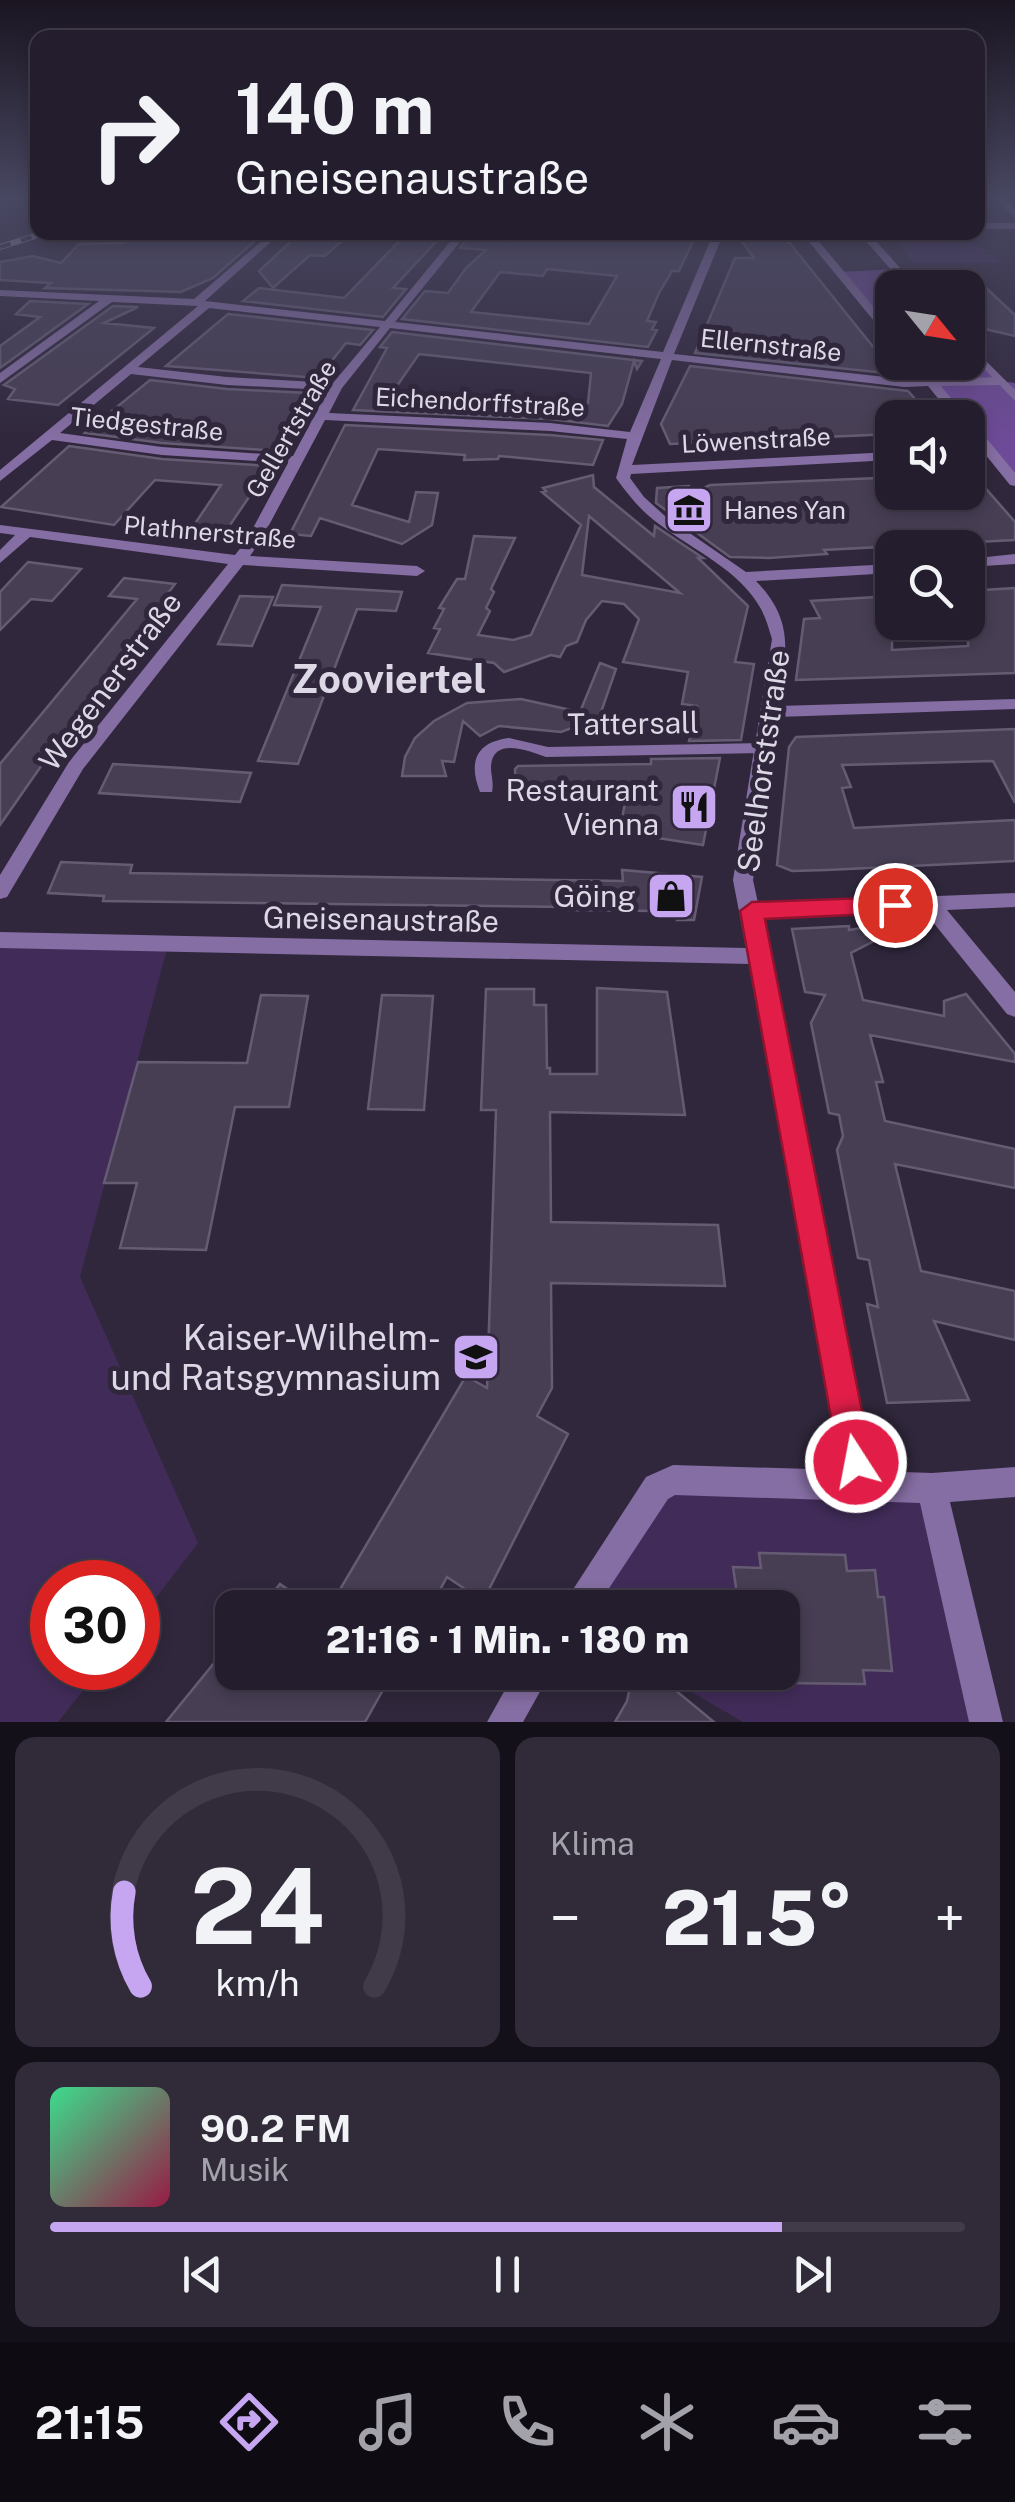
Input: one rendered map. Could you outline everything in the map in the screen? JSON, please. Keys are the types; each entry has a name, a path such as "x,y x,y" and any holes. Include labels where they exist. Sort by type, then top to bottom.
{"street":[{"path":"0,477 7,464 50,436 129,370 229,278"},
{"name":"Gellertstraße","path":"240,560 336,386 425,278"},
{"path":"623,470 700,278"},
{"path":"844,278 875,316"},
{"name":"Ellernstraße","path":"0,293 202,304 904,383 1000,381"},
{"path":"0,379 110,298"},
{"path":"985,365 1015,397"},
{"path":"129,370 227,381 336,386"},
{"path":"930,380 946,400"},
{"name":"Eichendorffstraße","path":"321,416 550,427 636,436"},
{"name":"Tiedgestraße","path":"50,436 162,451 298,460"},
{"path":"985,446 1015,482"},
{"name":"Löwenstraße","path":"623,470 875,457"},
{"name":"Seelhorststraße","path":"623,470 628,488 762,596 778,627 780,639 744,880 861,1487"},
{"name":"Plathnerstraße","path":"0,528 109,547 417,571"},
{"path":"0,558 26,533"},
{"path":"985,561 1015,559"},
{"name":"Wegenerstraße","path":"0,892 76,766 240,560"},
{"path":"744,578 875,569"},
{"path":"770,712 1015,704"},
{"name":"Tattersall","path":"486,788 482,761 489,749 501,744 516,742 546,752 763,748"},
{"path":"752,911 1015,900"},
{"path":"930,904 1015,1008"},
{"name":"Gneisenaustraße","path":"0,940 761,956"},
{"path":"590,1590 657,1488 673,1480 932,1488 1015,1482"},
{"path":"932,1488 986,1722"},
{"path":"504,1722 524,1690"}],"shaded area":[{"path":"843,278 875,278 875,316"},
{"path":"985,365 1000,381 1015,383 1015,482 985,446 985,400 947,400 929,380 985,380"},
{"path":"0,940 168,945 80,1277 198,1543 160,1592 160,1560 30,1560 30,1690 83,1690 58,1722 0,1722"},
{"path":"657,1488 932,1488 986,1722 743,1722 688,1690 800,1690 800,1590 589,1590"}],"building":[{"path":"212,278 181,292 45,288 51,283 0,280"},
{"path":"265,278 284,278 273,288"},
{"path":"363,278 402,278 393,288 406,289 383,317 243,301 259,288 344,298"},
{"path":"459,278 495,278 471,312 589,324 616,278 668,278 647,321 656,322 652,329 657,330 648,347 402,319 425,291 448,293"},
{"path":"726,278 818,278 875,349 875,372 695,353"},
{"path":"985,287 1015,315 1015,336 985,329"},
{"path":"30,301 88,304 0,368 0,346 40,317 16,314"},
{"path":"113,306 138,307 104,323 154,328 58,405 8,399 15,389 4,385"},
{"path":"228,314 373,330 360,345 346,343 318,378 166,366"},
{"path":"392,332 642,361 637,369 634,361 622,404 608,426 550,419 353,410 387,348 380,347","holes":["419,354 591,373 588,403 392,393"]},
{"path":"690,366 908,391 916,400 875,400 875,435 670,444 661,424"},
{"path":"150,380 308,393 278,451 85,433"},
{"path":"345,425 603,440 593,465 499,456 464,460 465,455 378,449 352,505 409,522 416,492 438,493 432,525 402,544 320,518 311,536 290,534"},
{"path":"69,446 162,459 270,466 226,531 192,528 221,485 155,480 114,525 1,507"},
{"path":"593,475 594,487 654,536 655,526 703,558 698,558 748,606 735,662 754,664 741,740 689,741 697,706 682,704 688,672 623,662 639,619 624,604 602,601 586,620 577,642 566,646 560,657 551,655 504,672 494,663 428,653 440,629 434,628 444,609 439,608 457,579 465,579 474,536 515,538 491,589 494,592 486,608 490,611 478,635 513,640 531,635 581,525 542,492 546,491 543,488","holes":["589,516 680,593 582,575"]},
{"path":"875,478 875,510 985,510 985,488 1015,522 1015,540 985,542 985,530 875,530 875,547 769,558 730,557 656,503 657,488 689,486 691,494 710,485"},
{"path":"28,562 81,569 52,601 31,599 0,630 0,592"},
{"path":"124,578 175,584 139,631 146,632 67,729 0,825 0,764 137,599 109,596"},
{"path":"282,585 402,592 396,611 357,609 298,764 258,761 321,607 274,605"},
{"path":"1015,588 1015,673 796,680 804,619 820,618 811,601 875,597 875,640 892,640 892,650 968,646 968,640 985,640 985,590"},
{"path":"240,596 273,597 252,646 218,644"},
{"path":"600,663 616,669 599,718 561,732 499,726 480,736 463,721 454,762 442,761 446,776 402,776 405,757 415,738 434,721 467,703 521,699 580,712"},
{"path":"1015,729 1015,803 993,761 842,765 851,787 842,788 854,828 1015,820 1015,861 792,871 777,865 789,747 796,737"},
{"path":"720,758 703,845 619,832 627,794 516,793 518,766 651,764 651,759"},
{"path":"113,764 251,773 240,802 99,793"},
{"path":"61,862 132,865 130,873 623,881 622,870 702,877 694,920 677,920 677,915 654,915 654,911 565,907 103,901 104,896 48,893"},
{"path":"906,921 907,924 851,953 863,1000 944,1016 944,1001 966,994 1015,1054 1015,1062 870,1035 883,1082 876,1082 885,1121 1015,1149 1015,1188 895,1164 921,1271 1015,1291 1015,1340 934,1321 969,1400 887,1403 867,1304 878,1307 869,1260 858,1258 837,1150 843,1136 839,1115 829,1113 811,1023 825,995 805,992 792,929 849,926 849,930"},
{"path":"597,988 667,992 685,1115 550,1112 551,1222 718,1225 725,1286 551,1283 552,1388 537,1416 568,1434 489,1590 466,1590 447,1577 440,1590 340,1590 466,1376 487,1388 496,1110 481,1110 486,989 534,989 534,1005 546,1005 550,1074 597,1074"},
{"path":"261,995 308,996 289,1107 235,1107 206,1250 120,1248 137,1183 104,1183 138,1062 247,1063"},
{"path":"382,995 433,996 424,1110 368,1109"},
{"path":"759,1553 845,1555 847,1571 875,1570 878,1597 884,1597 892,1671 863,1670 865,1684 800,1683 800,1590 736,1590 733,1567 761,1568"},
{"path":"215,1662 215,1690 383,1690 365,1722 166,1722"},
{"path":"629,1690 675,1690 714,1722 615,1722"}],"place":[{"name":"Hanes Yan","path":"689,510"},
{"name":"Restaurant Vienna","path":"694,807"},
{"name":"Göing","path":"671,896"},
{"name":"Kaiser-Wilhelm- und Ratsgymnasium","path":"476,1357"}],"district":[{"name":"Zooviertel","path":"389,678"}],"route":[{"path":"856,1462 802,1158 752,911 895,905"}]}
